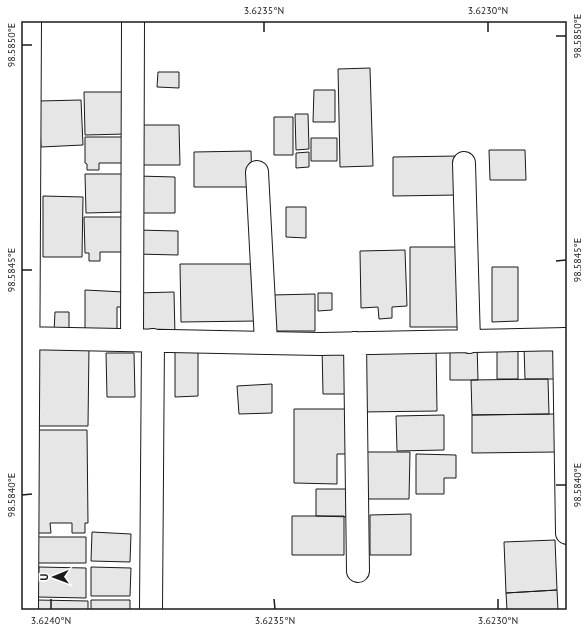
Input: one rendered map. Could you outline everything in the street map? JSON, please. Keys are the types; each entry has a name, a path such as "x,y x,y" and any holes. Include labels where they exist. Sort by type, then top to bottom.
{"street":[{"path":"27,610 24,338 30,21"},
{"path":"133,21 151,610"},
{"path":"464,163 469,342"},
{"path":"257,172 266,342"},
{"path":"24,338 320,344 565,339 567,533"},
{"path":"355,343 358,571"}],"building":[{"path":"370,68 373,166 340,167 338,69"},
{"path":"158,72 179,72 179,88 157,87"},
{"path":"314,90 335,90 335,122 313,122"},
{"path":"84,92 125,92 126,134 85,135"},
{"path":"81,100 83,145 41,147 39,101"},
{"path":"295,114 308,114 309,149 296,150"},
{"path":"274,117 293,117 293,155 274,155"},
{"path":"139,125 179,125 180,165 139,165"},
{"path":"85,137 125,137 126,163 99,163 99,170 87,170 87,164 85,163"},
{"path":"311,138 337,138 337,161 311,161"},
{"path":"489,150 525,150 526,180 490,180"},
{"path":"251,151 252,187 194,187 194,152"},
{"path":"309,152 309,167 296,168 296,153"},
{"path":"458,156 458,195 393,196 393,157"},
{"path":"85,174 126,174 126,212 86,213"},
{"path":"137,176 175,177 175,213 136,213"},
{"path":"43,196 83,197 82,257 43,257"},
{"path":"286,207 306,207 306,238 286,237"},
{"path":"84,217 125,217 125,252 100,252 100,261 89,261 89,253 85,253"},
{"path":"137,230 178,231 178,255 136,254"},
{"path":"410,247 461,247 461,327 410,327"},
{"path":"405,250 407,306 392,307 392,318 379,319 378,307 361,308 360,251"},
{"path":"180,264 258,264 258,321 181,322"},
{"path":"492,267 518,267 518,321 492,322"},
{"path":"85,290 124,292 123,307 117,307 117,333 85,333"},
{"path":"174,292 175,335 135,334 135,293"},
{"path":"318,293 332,293 332,310 318,311"},
{"path":"315,294 315,331 272,331 272,295"},
{"path":"55,312 69,312 69,332 54,332"},
{"path":"477,343 478,380 450,380 450,344"},
{"path":"37,345 89,346 88,426 36,426"},
{"path":"557,345 558,379 525,379 524,346"},
{"path":"175,346 198,346 198,396 175,397"},
{"path":"322,346 348,346 349,394 323,394"},
{"path":"436,346 437,411 361,412 360,347"},
{"path":"497,346 518,346 518,379 497,379"},
{"path":"106,353 134,353 135,397 107,397"},
{"path":"548,379 549,414 472,415 471,380"},
{"path":"272,384 272,413 239,414 237,386"},
{"path":"294,409 351,409 351,454 337,454 337,484 294,483"},
{"path":"557,414 557,452 472,453 472,415"},
{"path":"444,415 444,450 397,451 396,416"},
{"path":"35,430 87,430 88,523 85,523 85,533 72,533 72,523 50,523 51,533 38,533"},
{"path":"366,452 410,452 409,499 365,499"},
{"path":"416,454 456,455 456,478 444,478 444,494 416,494"},
{"path":"316,489 353,489 353,517 316,516"},
{"path":"411,514 411,555 370,555 370,515"},
{"path":"292,516 344,516 344,555 292,555"},
{"path":"92,532 131,534 130,562 91,561"},
{"path":"37,537 86,537 86,563 37,563"},
{"path":"555,540 557,590 506,593 504,542"},
{"path":"39,567 86,568 86,598 38,597"},
{"path":"91,567 131,568 130,596 91,596"},
{"path":"557,590 558,610 507,610 506,593"},
{"path":"37,600 88,601 88,610 37,610"},
{"path":"91,600 130,600 130,610 91,610"}]}
